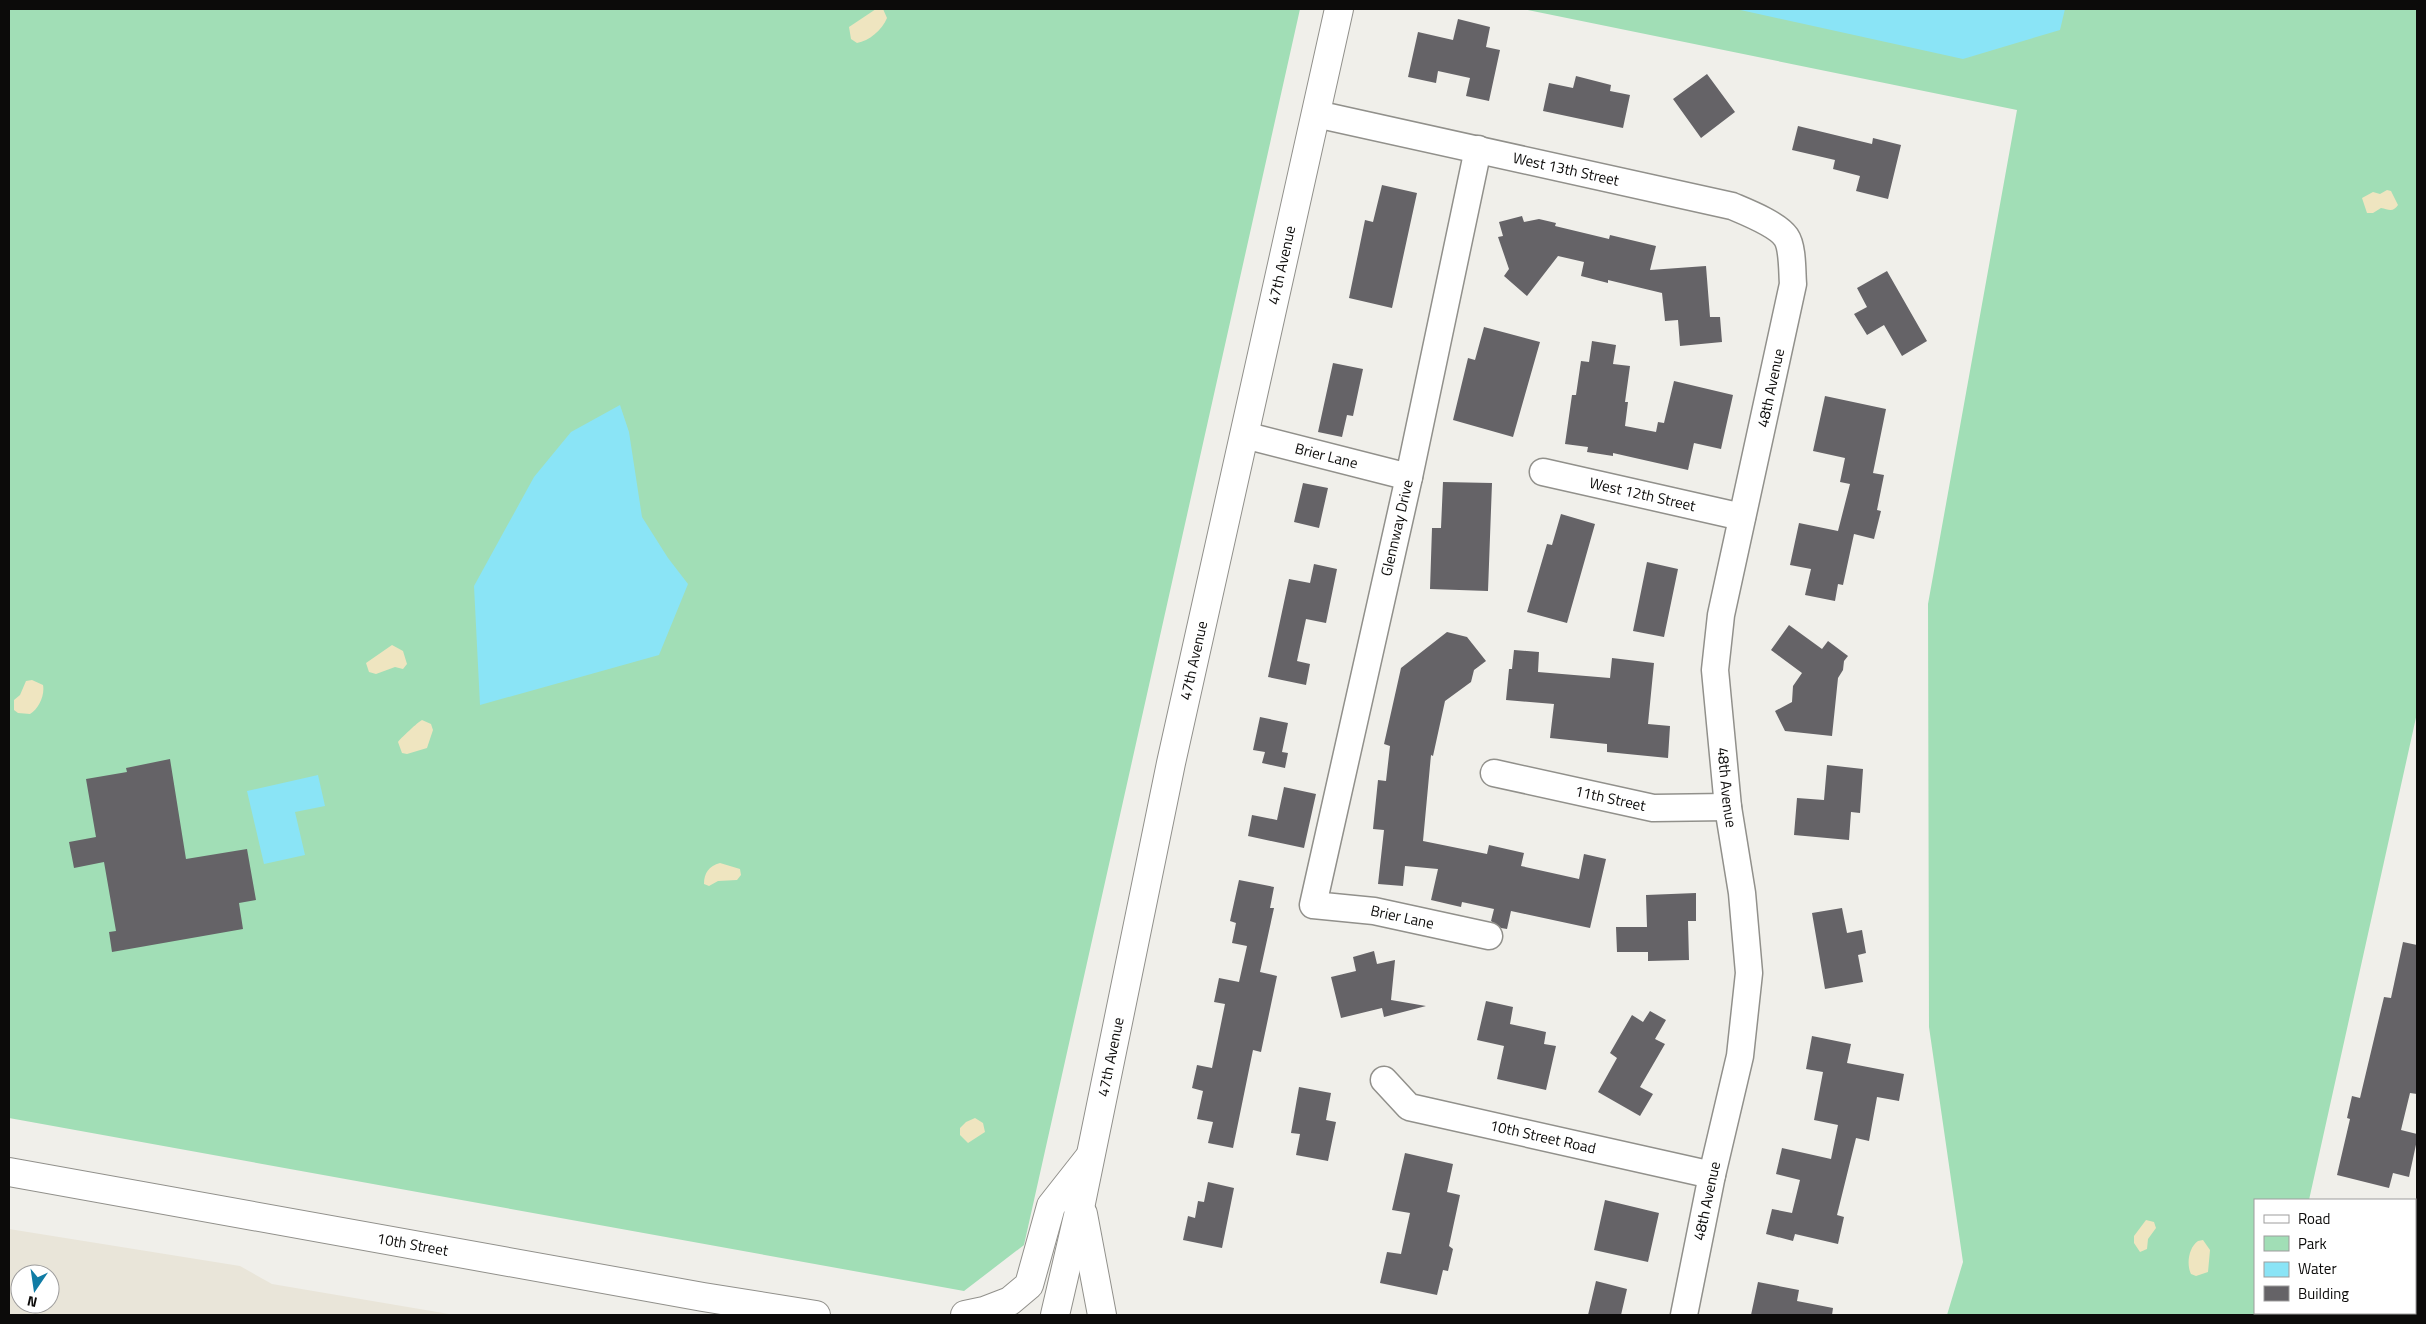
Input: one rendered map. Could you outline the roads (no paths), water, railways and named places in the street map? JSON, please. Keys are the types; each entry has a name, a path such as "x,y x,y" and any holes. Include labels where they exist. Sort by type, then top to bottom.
{"main road":[{"name":"47th Avenue","path":"1055,1315 1082,1203 1171,762 1339,9"},
{"path":"965,1315 984,1311 1010,1300 1029,1285 1051,1206 1090,1156"},
{"name":"10th Street","path":"9,1172 651,1288 816,1315"},
{"path":"1082,1203 1102,1315"},
{"path":"651,1288 688,1315"}],"street":[{"name":"West 13th Street","path":"1316,114 1732,206 1764,221 1786,237 1792,259"},
{"name":"Glennway Drive","path":"1313,905 1409,477 1478,150"},
{"name":"48th Avenue","path":"1684,1315 1712,1175 1740,1056 1749,973 1742,893 1728,807 1715,670 1721,616 1793,284 1792,259"},
{"name":"Brier Lane","path":"1244,435 1409,477"},
{"name":"West 12th Street","path":"1543,472 1742,517"},
{"name":"11th Street","path":"1494,773 1652,808 1728,807"},
{"name":"Brier Lane","path":"1313,905 1374,911 1489,936"},
{"name":"10th Street Road","path":"1384,1080 1409,1107 1712,1175"}],"water":[{"path":"1736,9 2065,9 2060,30 1963,59"},
{"path":"620,405 629,432 642,517 668,558 688,584 659,655 480,705 474,586 534,477 571,432"},
{"path":"318,775 325,806 295,812 305,855 264,864 247,791"}]}
